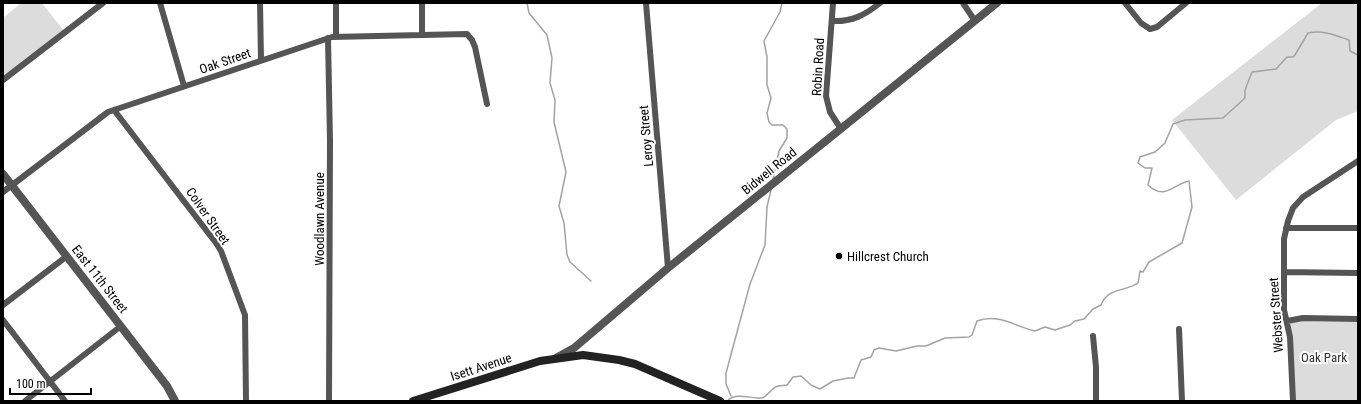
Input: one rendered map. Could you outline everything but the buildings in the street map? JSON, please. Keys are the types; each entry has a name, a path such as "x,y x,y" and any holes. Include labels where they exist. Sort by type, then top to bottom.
{"main road":[{"name":"Isett Avenue","path":"413,401 556,358 583,355 619,360 650,370 720,401"}],"street":[{"path":"3,80 103,3"},
{"path":"160,3 184,86"},
{"path":"260,3 262,60"},
{"path":"336,3 336,36"},
{"path":"422,3 422,34"},
{"name":"Leroy Street","path":"646,3 668,268"},
{"name":"Robin Road","path":"833,3 826,96 830,112 841,129"},
{"path":"832,21 849,20 861,17 880,3"},
{"path":"963,3 975,21"},
{"name":"Bidwell Road","path":"556,358 574,348 668,268 997,3"},
{"path":"1125,3 1141,23 1150,29 1156,27 1186,3"},
{"name":"Oak Street","path":"3,192 108,112 336,36 467,34 475,47 487,104"},
{"name":"Woodlawn Avenue","path":"328,38 330,141 329,401"},
{"name":"Colver Street","path":"114,110 216,242 221,251 245,315 246,401"},
{"name":"Webster Street","path":"1293,401 1290,337 1284,310 1286,228 1292,211 1299,201 1358,161"},
{"name":"East 11th Street","path":"3,174 167,386 175,401"},
{"path":"1286,228 1358,228"},
{"path":"3,305 66,256"},
{"path":"1284,272 1358,273"},
{"path":"1287,321 1303,318 1358,319"},
{"path":"3,320 65,401"},
{"path":"25,401 121,326"},
{"path":"1179,329 1182,401"},
{"path":"1093,336 1096,366 1096,401"}],"green space":[{"path":"21,3 42,3 65,32 3,80 3,18"},
{"path":"1322,3 1358,3 1358,111 1336,120 1236,200 1172,120"},
{"name":"Oak Park","path":"1358,320 1358,401 1291,401 1287,321"}],"waterway":[{"path":"527,3 529,13 547,35 552,58 550,83 555,100 554,122 566,172 559,206 564,223 567,255 570,262 591,281"},
{"path":"773,180 779,151 787,138 787,129 783,125 772,125 769,122 767,113 771,98 767,85 767,57 764,41 780,12 782,3"},
{"path":"727,401 737,396 760,398 766,396 775,387 787,385 793,377 801,376 811,385 820,389 833,381 854,378 861,360 871,357 874,350 879,348 896,351 917,346 926,346 945,338 969,337 972,335 977,321 985,319 999,319 1035,331 1045,327 1055,330 1070,325 1075,321 1084,319 1093,309 1101,305 1108,295 1138,283 1140,271 1143,272 1149,262 1182,243 1192,207 1189,181 1164,192 1159,192 1148,185 1152,168 1145,168 1138,163 1140,157 1155,152 1165,143 1173,124 1185,120 1223,118 1245,98 1245,90 1252,72 1276,69 1287,57 1293,57 1295,55 1308,33 1324,33 1349,40 1350,51 1358,55"},
{"path":"731,396 726,384 726,373 750,284 765,245 767,207 771,190"}],"place":[{"name":"Hillcrest Church","path":"839,256"}]}
